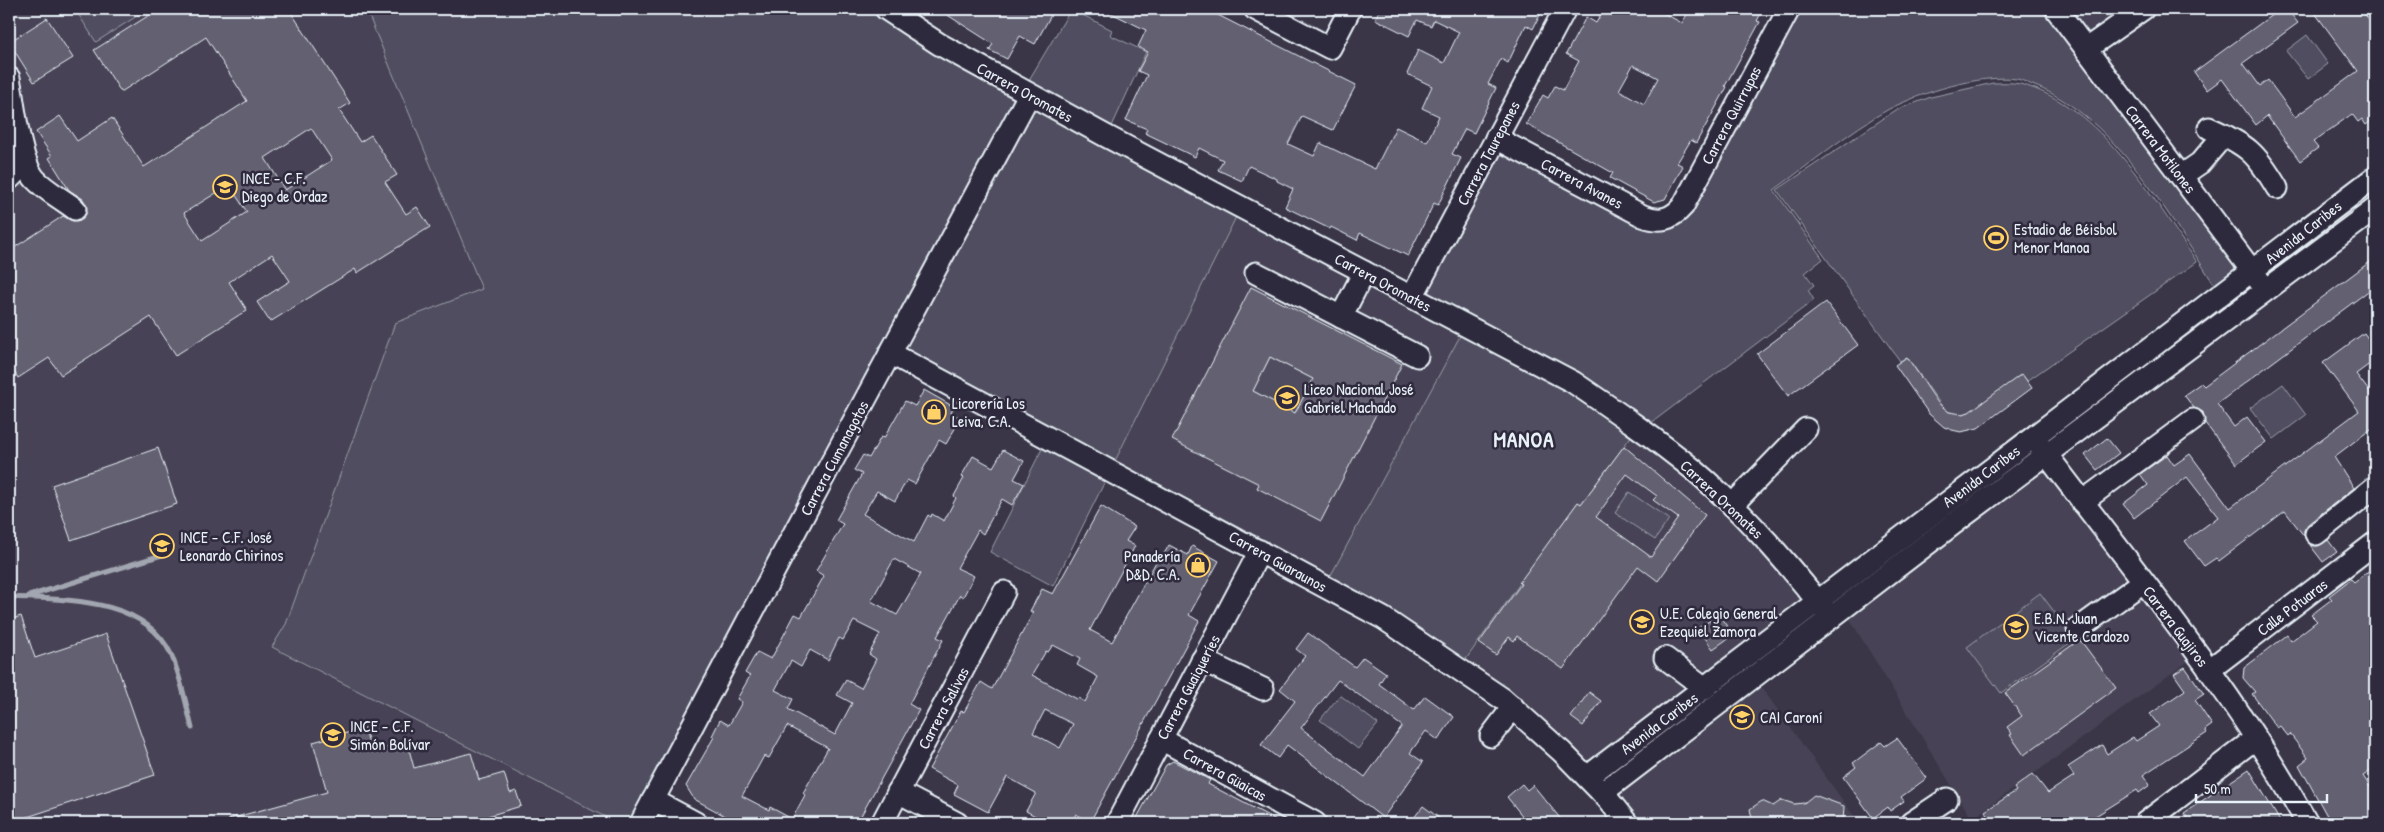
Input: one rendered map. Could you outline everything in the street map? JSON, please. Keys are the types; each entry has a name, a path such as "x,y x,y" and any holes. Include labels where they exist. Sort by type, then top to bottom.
{"street":[{"name":"Carrera Oromates","path":"886,9 938,44 1029,95 1573,382 1694,470 1777,551 1831,618"},
{"path":"1255,9 1330,48 1350,9"},
{"name":"Carrera Taurepanes","path":"1412,297 1565,9"},
{"name":"Carrera Quirrupas","path":"1670,218 1683,206 1788,9"},
{"name":"Carrera Motilones","path":"2056,9 2266,290"},
{"path":"2086,50 2143,9"},
{"path":"9,78 26,162 35,180 75,209"},
{"name":"Carrera Cumanagotos","path":"641,823 1029,95"},
{"path":"2181,176 2200,162 2217,131 2255,153 2277,188"},
{"name":"Carrera Avanes","path":"1496,138 1643,216 1652,219 1670,218"},
{"path":"9,179 26,162"},
{"name":"Avenida Caribes","path":"1586,777 2375,176"},
{"name":"Avenida Caribes","path":"1602,793 2046,454 2375,209"},
{"path":"1341,317 1364,272"},
{"path":"1256,273 1417,356"},
{"name":"Carrera Guaraunos","path":"890,353 1384,618 1513,707 1602,793 1627,823"},
{"path":"2082,502 2193,420"},
{"path":"1732,505 1806,429"},
{"name":"Carrera Guajiros","path":"2034,436 2209,670 2256,738 2307,823"},
{"path":"2316,534 2375,487"},
{"name":"Calle Potuaras","path":"2209,670 2375,543"},
{"name":"Carrera Guaiqueríes","path":"1117,823 1260,551"},
{"path":"2078,629 2143,582"},
{"name":"Carrera Salivas","path":"882,823 1004,592"},
{"path":"1665,658 1705,688"},
{"path":"1202,660 1263,689"},
{"path":"1491,736 1513,707"},
{"name":"Carrera Güaicas","path":"1161,738 1311,822"},
{"path":"2145,823 2256,738"},
{"path":"898,792 957,823"},
{"path":"1911,823 1947,799"},
{"path":"653,800 696,823"}],"shaded area":[{"path":"9,9 367,9 482,290 395,323 286,624 272,647 617,823 9,823"},
{"path":"75,9 148,9 96,42"},
{"path":"366,9 886,9 1241,207 1053,586 990,552 1048,437 890,353 654,800 696,823 617,823 272,647 286,624 395,323 482,289"},
{"path":"1071,9 1112,30 1110,35 1146,52 1108,135 1023,90"},
{"path":"1789,9 2056,9 2252,271 2375,177 2375,209 1602,793 1587,777 2221,295 2184,237 2141,176 2117,147 2092,122 2064,101 2022,80 2002,78 1969,82 1918,96 1874,118 1845,137 1774,190 1823,259 1805,273 1814,285 1808,290 1814,300 1642,430 1638,427 1581,504 1578,502 1459,669 1325,586 1466,325 1412,297 1496,138 1670,218"},
{"path":"2059,9 2139,9 2087,46"},
{"path":"2307,35 2328,64 2308,79 2286,51"},
{"name":"Estadio de Béisbol Menor Manoa","path":"1993,83 2020,84 2049,95 2075,112 2100,133 2143,183 2197,262 2027,381 2021,374 1976,409 1957,414 1944,409 1907,357 1900,361 1777,190 1896,110 1931,97"},
{"name":"Liceo Nacional José Gabriel Machado","path":"1241,207 1466,325 1325,586 1111,470"},
{"path":"1270,357 1313,379 1295,413 1253,391"},
{"path":"2283,384 2306,415 2274,439 2250,408"},
{"name":"U.E. Colegio General Ezequiel Zamora","path":"1638,427 1818,601 1587,777 1459,669 1578,502 1582,504"},
{"name":"E.B.N. Juan Vicente Cardozo","path":"2046,454 2198,654 1972,819 1843,608"},
{"path":"1629,492 1669,519 1655,540 1615,513"},
{"path":"2040,593 2075,639 2001,693 1967,647"},
{"name":"CAI Caroní","path":"1754,677 1859,823 1627,823 1607,798"},
{"path":"1340,695 1378,724 1358,749 1320,720"}],"building":[{"path":"159,9 289,9 350,103 339,110 360,142 371,135 397,175 385,182 406,214 417,207 430,227 357,273 355,269 270,322 257,302 290,281 272,254 229,282 247,310 176,355 151,317 61,375 49,358 18,378 9,363 9,251 63,216 73,221 80,220 87,210 83,199 69,190 49,158 52,156 36,132 60,116 77,141 112,118 144,167 247,101 206,37 121,92 94,50","holes":["311,128 332,160 285,190 265,158","229,185 247,212 202,241 184,213"]},
{"path":"938,9 1038,9 1051,15 1035,44 1020,36 1007,59 989,50 993,44"},
{"path":"1103,9 1206,9 1356,85 1333,130 1302,116 1288,144 1314,156 1320,143 1375,169 1396,127 1427,142 1439,116 1422,108 1432,86 1407,74 1418,50 1444,63 1459,32 1434,20 1431,26 1417,20 1409,36 1375,19 1380,9 1543,9 1533,29 1526,25 1508,63 1501,59 1488,84 1496,88 1474,133 1465,129 1452,154 1461,158 1438,205 1434,203 1408,256 1360,233 1357,240 1285,207 1293,189 1277,181 1277,179 1249,166 1242,181 1218,170 1223,160 1199,148 1195,157 1145,133 1147,129 1126,120 1147,75 1138,71 1148,52 1138,47 1146,30"},
{"path":"1604,9 1656,9 1682,23 1690,9 1763,9 1757,21 1760,22 1725,86 1727,87 1715,109 1696,143 1691,140 1677,163 1683,166 1665,199 1654,202 1610,178 1613,173 1526,124 1543,95 1548,98 1555,86 1563,90 1579,61 1566,54 1586,17 1596,23","holes":["1633,65 1658,78 1644,104 1619,90"]},
{"path":"2280,9 2287,9 2298,23 2243,63 2260,86 2268,80 2295,117 2358,71 2312,9 2361,9 2375,28 2375,118 2366,125 2362,119 2358,122 2352,114 2313,142 2318,148 2300,161 2267,116 2256,125 2222,79 2207,90 2194,72"},
{"path":"47,18 73,58 34,82 9,42"},
{"path":"2375,258 2375,286 2217,404 2234,427 2247,417 2266,442 2236,464 2205,423 2203,412 2194,408 2184,395 2201,383 2204,386"},
{"path":"1251,287 1402,364 1321,521 1257,488 1259,484 1172,440","holes":["1270,357 1313,379 1295,413 1253,391"]},
{"path":"1826,302 1858,345 1788,396 1757,354"},
{"path":"2364,333 2375,348 2375,360 2356,374 2375,399 2375,426 2334,457 2354,488 2308,524 2304,530 2304,536 2285,511 2219,561 2216,558 2204,566 2185,541 2218,517 2187,477 2134,518 2123,504 2148,485 2140,474 2167,455 2174,465 2190,454 2230,508 2359,411 2323,363"},
{"path":"1907,357 1938,403 1949,412 1963,414 1969,412 2022,374 2032,388 1978,428 1961,432 1952,430 1944,427 1929,414 1895,365"},
{"path":"924,390 954,407 951,413 961,418 946,444 939,440 915,484 907,480 895,501 877,491 863,514 914,542 928,515 931,517 932,514 944,521 964,478 961,477 973,456 993,467 1003,450 1024,461 1014,479 1024,484 1012,505 1002,499 983,534 978,530 957,568 974,576 963,597 960,595 937,637 943,640 909,704 919,710 857,823 738,823 694,799 686,786 714,737 712,736 720,720 729,725 742,702 737,699 750,676 745,673 757,652 771,659 795,614 801,617 824,576 816,571 843,524 836,520 862,474 854,470 863,455 869,458 881,437 884,438 905,401 915,406","holes":["894,559 921,574 897,615 871,601","854,621 880,634 869,654 876,659 861,688 846,680 837,695 852,703 835,735 788,709 793,699 775,690 791,661 801,667 810,650 828,660 839,638 843,640","787,726 828,748 803,793 805,795 792,819 770,807 769,810 742,796 764,756 769,758"]},
{"path":"2107,438 2119,453 2097,470 2085,455"},
{"path":"1624,446 1705,515 1658,581 1638,566 1563,669 1517,636 1514,641 1509,637 1496,655 1479,643 1521,584 1519,583 1578,502 1581,504","holes":["1627,474 1657,496 1653,500 1678,518 1651,557 1596,517"]},
{"path":"158,448 177,504 71,540 52,485"},
{"path":"1101,506 1135,527 1126,541 1135,546 1090,630 1112,642 1157,560 1160,561 1169,545 1188,555 1192,546 1219,561 1189,615 1199,621 1090,822 1076,814 1071,823 1036,823 1039,818 1026,811 1036,793 1007,777 988,812 954,794 958,785 929,769 961,711 964,712 981,682 992,689 1033,613 1030,611 1042,589 1053,594","holes":["1053,645 1080,659 1077,665 1098,677 1085,702 1032,675 1046,651 1048,652","1045,710 1073,724 1060,748 1033,733"]},
{"path":"2328,540 2337,552 2323,562 2310,545 2318,546"},
{"path":"2375,566 2375,768 2363,776 2375,794 2375,823 2331,823 2299,765 2308,758 2290,734 2288,736 2280,726 2277,728 2252,694 2255,692 2243,678 2244,668 2287,635 2291,641 2317,621 2311,615 2332,599 2329,596 2351,579 2354,582"},
{"path":"1719,615 1733,635 1713,649 1698,628"},
{"path":"21,616 35,658 106,634 155,775 9,823 9,620"},
{"path":"1308,633 1355,667 1363,657 1386,673 1379,684 1414,710 1425,696 1454,717 1438,740 1426,731 1410,753 1423,762 1383,818 1287,745 1278,758 1261,745 1295,701 1280,689 1305,656 1296,649","holes":["1338,680 1402,726 1365,777 1301,728"]},
{"path":"2078,641 2081,641 2116,688 2024,755 2010,735 2012,734 2007,727 2022,716 2005,693"},
{"path":"2185,667 2204,694 2195,700 2212,725 2205,730 2207,733 2143,775 2150,785 2139,793 2137,790 2094,817 2098,823 1993,823 1985,811 2016,791 2014,788 2033,774 2048,793 2074,776 2068,767 2102,745 2107,754 2133,737 2136,741 2159,726 2150,714 2185,690 2174,674"},
{"path":"1589,692 1601,701 1583,726 1571,717"},
{"path":"365,728 371,752 407,742 414,768 471,753 479,780 504,773 510,793 516,791 521,806 488,816 490,823 229,823 229,819 327,792 313,742"},
{"path":"1897,738 1927,778 1901,797 1904,801 1890,811 1888,807 1873,818 1843,777 1856,767 1853,763 1881,742 1885,746"},
{"path":"1173,761 1210,780 1208,784 1282,823 1134,823 1166,765"},
{"path":"2249,769 2281,823 2191,823 2184,813"},
{"path":"1522,784 1527,790 1533,785 1564,823 1528,823 1507,797"},
{"path":"1814,795 1844,806 1843,823 1753,823 1750,809 1762,801 1773,806 1782,800 1794,804 1804,803"},
{"path":"1423,806 1446,823 1410,823"}],"waterway":[{"path":"29,596 165,554"},
{"path":"9,597 77,601 100,605 122,611 141,621 158,635 171,654 192,728"}],"place":[{"name":"INCE - C.F. Diego de Ordaz","path":"225,187"},
{"name":"Estadio de Béisbol Menor Manoa","path":"1996,238"},
{"name":"Liceo Nacional José Gabriel Machado","path":"1287,398"},
{"name":"Licorería Los Leiva, C.A.","path":"934,412"},
{"name":"INCE - C.F. José Leonardo Chirinos","path":"162,546"},
{"name":"Panadería D&D, C.A.","path":"1198,565"},
{"name":"U.E. Colegio General Ezequiel Zamora","path":"1642,622"},
{"name":"E.B.N. Juan Vicente Cardozo","path":"2016,627"},
{"name":"CAI Caroní","path":"1742,717"},
{"name":"INCE - C.F. Simón Bolívar","path":"333,735"}],"district":[{"name":"MANOA","path":"1524,440"}]}
